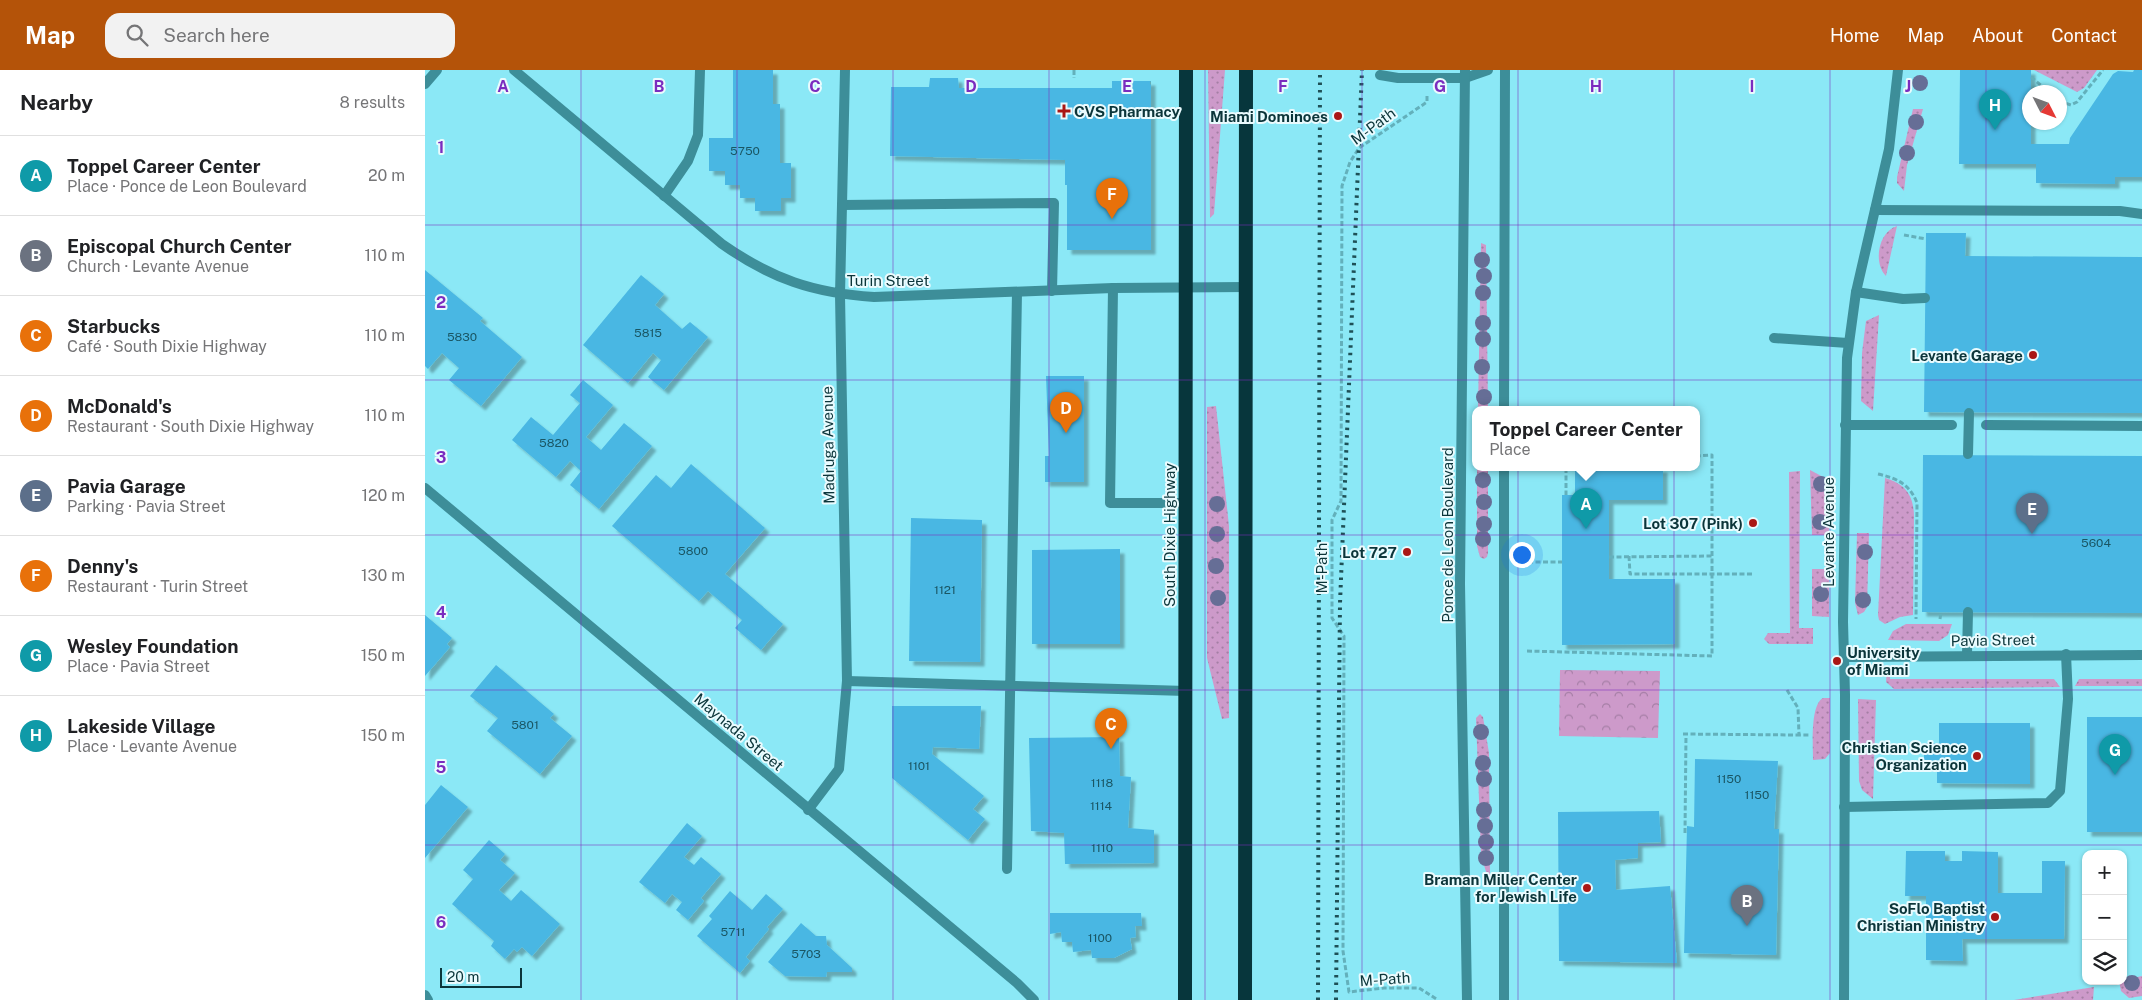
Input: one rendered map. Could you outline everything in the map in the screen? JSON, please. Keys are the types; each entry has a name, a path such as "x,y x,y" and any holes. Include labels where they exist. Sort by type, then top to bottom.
{"highway":[{"name":"South Dixie Highway","path":"1185,1000 1186,70"},
{"path":"1245,1000 1246,70"}],"street":[{"path":"425,84 437,70"},
{"name":"Turin Street","path":"514,70 722,244 751,263 787,282 840,295 874,297 1113,288 1247,287"},
{"path":"664,196 688,162 698,135 700,70"},
{"name":"Madruga Avenue","path":"808,810 839,769 847,681 840,295 845,70"},
{"path":"1380,75 1398,78 1465,74 1488,70"},
{"path":"1504,406 1505,70"},
{"name":"Levante Avenue","path":"1844,1000 1845,657 1843,622 1845,424 1848,343 1856,292 1889,149 1898,70"},
{"name":"Ponce de Leon Boulevard","path":"1465,74 1460,584 1467,1000"},
{"path":"842,205 1054,203 1051,291"},
{"path":"1875,210 2120,211 2142,214"},
{"path":"1113,288 1110,503 1185,503"},
{"path":"1007,869 1017,292"},
{"path":"1856,292 1903,299 1925,298"},
{"path":"1774,338 1848,343"},
{"path":"1968,454 1969,413"},
{"path":"1845,424 1952,425"},
{"path":"1986,425 2142,426"},
{"path":"1504,471 1504,1000"},
{"name":"Maynada Street","path":"425,488 1010,977 1033,1000"},
{"path":"1967,655 1968,612"},
{"path":"1844,807 2048,803 2060,791 2068,699 2066,654"},
{"name":"Pavia Street","path":"1845,657 2066,654 2142,655"},
{"path":"847,681 1186,692"},
{"path":"425,995 428,1000"}],"path":[{"path":"1074,70 1074,78"},
{"path":"2067,104 2071,105 2077,102 2103,70"},
{"path":"2031,77 2041,85"},
{"name":"M-Path","path":"1428,89 1427,102 1359,148 1350,162 1342,186 1341,501 1332,520 1332,608 1333,618 1344,636 1343,951 1349,992 1384,988 1419,988 1437,1000"},
{"path":"1904,235 1926,239"},
{"path":"1527,651 1712,656 1712,455 1700,456"},
{"path":"1566,471 1566,495"},
{"path":"1878,474 1889,476 1907,486 1917,503 1916,619"},
{"path":"1629,556 1630,574 1754,574"},
{"path":"1609,557 1713,556"},
{"path":"1528,562 1562,562"},
{"path":"1941,612 1941,620"},
{"path":"1787,690 1798,708 1799,735"},
{"path":"1685,833 1685,734 1809,735"}],"green space":[{"path":"1208,70 1225,70 1214,214 1210,218"},
{"path":"2034,70 2097,70 2084,88 2077,92 2067,87 2067,85 2063,85"},
{"path":"1913,109 1923,109 1907,165 1904,191 1897,183 1897,177"},
{"path":"1897,226 1886,276 1880,264 1880,248 1885,235"},
{"path":"1481,243 1486,245 1488,406 1478,406"},
{"path":"1879,315 1873,411 1861,401 1862,353 1866,321"},
{"path":"1216,406 1229,526 1229,718 1222,719 1207,658 1207,407"},
{"path":"1810,470 1825,478 1829,490 1829,535 1812,535"},
{"path":"1477,471 1488,471 1487,557 1484,559 1480,557 1477,546"},
{"path":"1800,471 1799,628 1813,628 1813,644 1769,644 1764,639 1768,633 1790,633 1789,472"},
{"path":"1885,478 1903,487 1907,492 1914,510 1914,517 1913,615 1900,617 1885,624 1879,620 1878,615"},
{"path":"1857,533 1869,533 1867,607 1864,612 1858,615 1855,603"},
{"path":"1812,569 1829,569 1829,617 1812,616"},
{"path":"1906,624 1952,624 1948,635 1939,641 1888,640 1893,631"},
{"path":"1887,669 1890,672 1890,679 2054,679 2060,687 1894,689 1886,682"},
{"path":"1560,670 1660,671 1658,738 1559,736"},
{"path":"2079,679 2142,679 2142,686 2075,686"},
{"path":"1823,698 1830,698 1830,753 1825,759 1813,760 1814,717 1819,702"},
{"path":"1858,699 1876,700 1873,799 1862,790 1859,781"},
{"path":"1480,714 1483,717 1489,753 1490,875 1487,875 1481,855 1476,718"},
{"path":"2142,976 2142,996 2129,998 2121,991 2120,985 2127,985 2127,979"},
{"path":"2094,987 2093,1000 2014,1000"}],"building":[{"path":"733,70 773,70 773,104 780,104 780,163 791,163 791,198 781,198 781,211 755,211 755,198 740,198 740,185 725,185 725,171 709,171 709,138 733,138"},
{"path":"1960,70 2031,70 2031,85 2022,85 2022,130 2031,130 2031,144 2069,144 2070,138 2113,74 2118,71 2133,72 2134,70 2142,70 2142,177 2115,177 2115,184 2036,183 2036,164 1959,164"},
{"path":"930,78 958,78 959,88 1112,88 1112,81 1151,81 1151,250 1067,250 1065,160 890,156 891,87 929,87"},
{"name":"Levante Garage","path":"1926,233 1966,233 1965,256 2142,257 2142,413 1924,412"},
{"path":"425,270 483,318 480,321 522,357 481,406 449,380 459,368 442,353 428,369 425,366"},
{"path":"641,275 664,294 655,305 682,329 690,322 708,337 664,390 648,377 661,360 653,353 628,383 583,345"},
{"path":"1046,376 1084,376 1084,482 1045,482 1045,456 1049,456"},
{"path":"583,380 613,405 586,437 601,450 624,423 652,446 599,509 570,485 581,471 570,461 556,477 512,440 531,417 553,435 580,403 570,395"},
{"path":"1923,455 2142,456 2142,613 1922,612"},
{"path":"691,464 765,528 725,574 783,624 761,650 735,628 742,620 708,591 699,601 612,526 656,475 671,488"},
{"path":"1575,471 1663,471 1663,500 1609,500 1609,579 1675,579 1675,644 1562,645 1562,495 1575,495"},
{"path":"911,518 982,520 980,662 909,661"},
{"path":"1120,549 1120,644 1032,644 1032,550"},
{"path":"425,615 452,638 447,644 450,647 425,676"},
{"path":"496,665 554,714 550,718 572,736 540,774 487,731 498,718 470,696"},
{"path":"892,706 981,706 979,749 933,747 932,754 984,796 973,809 985,819 968,840 892,778"},
{"path":"2087,717 2142,717 2142,832 2087,832"},
{"name":"Christian Science Organization","path":"1939,723 2030,723 2030,784 1937,783 1937,761 1924,761 1924,743 1939,743"},
{"path":"1119,737 1120,776 1131,777 1128,828 1154,830 1154,863 1065,864 1064,833 1031,831 1029,738"},
{"path":"1695,759 1778,761 1774,829 1779,829 1776,955 1684,953 1687,826 1694,827"},
{"path":"441,785 468,807 425,858 425,805"},
{"name":"Braman Miller Center for Jewish Life","path":"1659,811 1661,842 1638,843 1638,858 1615,860 1616,890 1670,886 1677,963 1559,961 1558,812"},
{"path":"687,823 702,836 684,857 694,865 701,857 721,874 701,898 704,901 688,920 676,910 682,902 672,894 665,903 639,882"},
{"path":"489,840 505,854 500,860 515,873 499,890 511,901 521,890 560,924 532,956 522,947 517,952 514,949 505,959 491,946 494,941 452,904 473,879 463,870"},
{"name":"SoFlo Baptist Christian Ministry","path":"1906,851 1945,851 1945,861 1962,861 1962,851 1998,852 1998,893 2042,893 2042,861 2065,861 2064,939 1962,939 1963,961 1926,960 1926,896 1905,896"},
{"path":"730,891 752,910 766,894 783,909 767,927 769,929 746,957 750,961 740,973 697,936 712,919 709,916"},
{"path":"1050,913 1141,913 1142,926 1135,926 1136,937 1130,938 1132,949 1114,958 1092,958 1091,950 1073,952 1072,942 1062,942 1061,932 1050,934"},
{"path":"801,923 816,936 826,936 827,945 852,968 852,972 827,972 826,977 785,976 768,962"}],"railway":[{"path":"1318,1000 1320,70"},
{"path":"1336,1000 1340,603 1362,70"}],"place":[{"name":"CVS Pharmacy","path":"1064,111"},
{"name":"Miami Dominoes","path":"1338,116"},
{"name":"Lakeside Village","path":"1995,130"},
{"name":"Denny's","path":"1112,219"},
{"name":"Levante Garage","path":"2033,355"},
{"name":"McDonald's","path":"1066,433"},
{"name":"Lot 307 (Pink)","path":"1753,523"},
{"name":"Toppel Career Center","path":"1586,529"},
{"name":"Pavia Garage","path":"2032,534"},
{"name":"Lot 727","path":"1407,552"},
{"name":"University of Miami","path":"1837,661"},
{"name":"Starbucks","path":"1111,749"},
{"name":"Christian Science Organization","path":"1977,756"},
{"name":"Wesley Foundation","path":"2115,775"},
{"name":"Braman Miller Center for Jewish Life","path":"1587,888"},
{"name":"SoFlo Baptist Christian Ministry","path":"1995,917"},
{"name":"Episcopal Church Center","path":"1747,926"}]}
